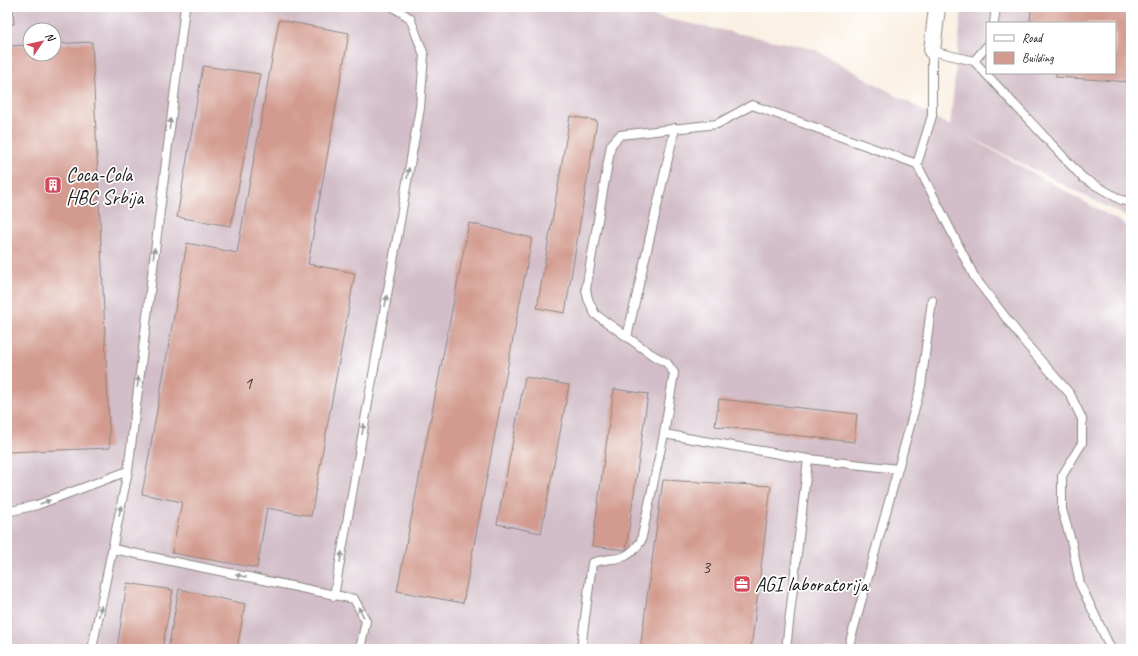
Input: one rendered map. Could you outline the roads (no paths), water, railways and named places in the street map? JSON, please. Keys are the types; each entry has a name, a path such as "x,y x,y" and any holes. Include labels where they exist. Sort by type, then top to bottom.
{"street":[{"path":"932,50 937,7"}],"lane":[{"path":"92,649 128,471 185,7"},
{"path":"334,596 420,108 424,55 410,18 393,7"},
{"path":"994,22 996,7"},
{"path":"974,61 986,47"},
{"path":"986,74 974,61 932,50 932,116 918,164 975,278 1027,345 1070,394 1082,419 1082,443 1062,476 1062,510 1072,544 1080,584 1111,649"},
{"path":"986,74 1083,178 1121,200 1131,202"},
{"path":"581,649 592,563 604,559 623,558 633,552 641,541 664,434 674,373 667,363 595,314 588,300 586,289 612,145 620,134 717,124 752,106 918,164"},
{"path":"627,337 675,128"},
{"path":"848,649 921,386 932,300"},
{"path":"664,434 808,459 898,469"},
{"path":"786,649 808,459"},
{"path":"7,512 37,505 128,471"},
{"path":"113,549 354,599 366,621 360,649"}],"place":[{"name":"Coca-Cola HBC Srbija","path":"53,185"},
{"name":"AGI laboratorija","path":"742,584"}]}
